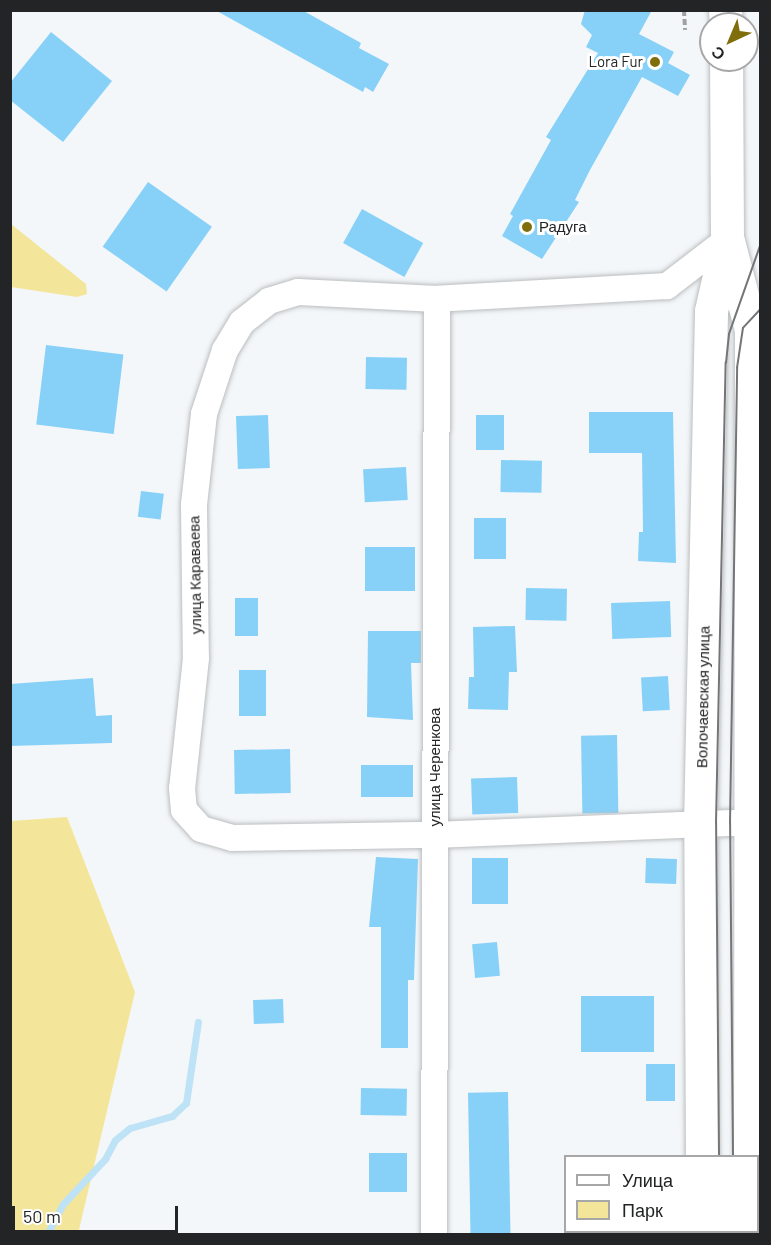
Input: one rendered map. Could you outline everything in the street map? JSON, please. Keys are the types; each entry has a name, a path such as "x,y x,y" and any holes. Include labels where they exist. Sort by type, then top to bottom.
{"main road":[{"name":"Волочаевская улица","path":"702,1155 700,825 711,311 727,240 726,72"},
{"name":"Волочаевская улица","path":"727,240 751,330 755,822 750,1155"}],"street":[{"name":"улица Караваева","path":"434,835 232,838 201,829 184,810 182,788 196,658 194,505 204,414 225,350 242,322 268,301 298,292 437,299 667,286 727,240"},
{"name":"улица Черенкова","path":"434,1234 437,299"},
{"path":"434,835 755,822"}],"path":[{"path":"684,10 685,30"}],"green space":[{"path":"11,224 86,284 87,294 77,297 11,287"},
{"path":"67,817 135,992 78,1234 11,1234 11,821"}],"building":[{"path":"215,10 302,10 361,43 359,48 389,64 373,92 365,87 363,92"},
{"path":"585,10 652,10 639,34 674,52 668,63 690,75 678,96 642,77 590,170 575,200 579,202 542,259 502,236 513,216 510,214 551,140 546,137 598,53 586,47 592,35 581,24"},
{"path":"51,32 112,81 63,142 10,100 10,83"},
{"path":"148,182 212,227 167,291 103,247"},
{"path":"362,209 423,243 404,277 343,243"},
{"path":"46,345 123,355 114,434 36,424"},
{"path":"366,357 407,358 406,390 365,389"},
{"path":"589,412 673,412 676,563 638,561 639,532 643,532 642,453 589,453"},
{"path":"268,415 270,468 238,469 236,416"},
{"path":"476,415 504,415 504,450 476,450"},
{"path":"501,460 542,461 541,493 500,492"},
{"path":"406,467 408,500 365,502 363,469"},
{"path":"141,491 164,494 161,520 138,517"},
{"path":"474,518 506,518 506,559 474,559"},
{"path":"365,547 415,547 415,591 365,591"},
{"path":"526,588 567,589 566,621 525,620"},
{"path":"235,598 258,598 258,636 235,636"},
{"path":"670,601 671,637 612,639 611,603"},
{"path":"515,626 517,672 509,672 508,710 468,709 469,677 474,677 473,627"},
{"path":"368,631 421,631 421,663 411,663 413,720 367,717"},
{"path":"239,670 266,670 266,716 239,716"},
{"path":"668,676 670,710 643,711 641,677"},
{"path":"93,678 96,716 112,715 112,743 10,746 10,684"},
{"path":"617,735 618,813 582,814 581,736"},
{"path":"290,749 291,793 235,794 234,750"},
{"path":"361,765 413,765 413,797 361,797"},
{"path":"517,777 518,813 472,815 471,779"},
{"path":"376,857 418,859 414,980 408,980 408,1048 381,1048 381,927 369,927"},
{"path":"472,858 508,858 508,904 472,904"},
{"path":"646,858 677,859 676,884 645,883"},
{"path":"497,942 500,976 475,978 472,944"},
{"path":"581,996 654,996 654,1052 581,1052"},
{"path":"283,999 284,1023 254,1024 253,1000"},
{"path":"646,1064 675,1064 675,1101 646,1101"},
{"path":"361,1088 407,1089 407,1116 361,1115"},
{"path":"508,1092 510,1234 470,1234 468,1093"},
{"path":"369,1153 407,1153 407,1192 369,1192"}],"waterway":[{"path":"47,1234 63,1204 105,1159 115,1140 130,1128 172,1116 186,1103 198,1022"}],"tram line":[{"path":"719,1155 716,823 726,363 729,334 760,246"},
{"path":"733,1155 730,823 737,368 743,328 760,310"}],"place":[{"name":"Lora Fur","path":"655,62"},
{"name":"Радуга","path":"527,227"}]}
